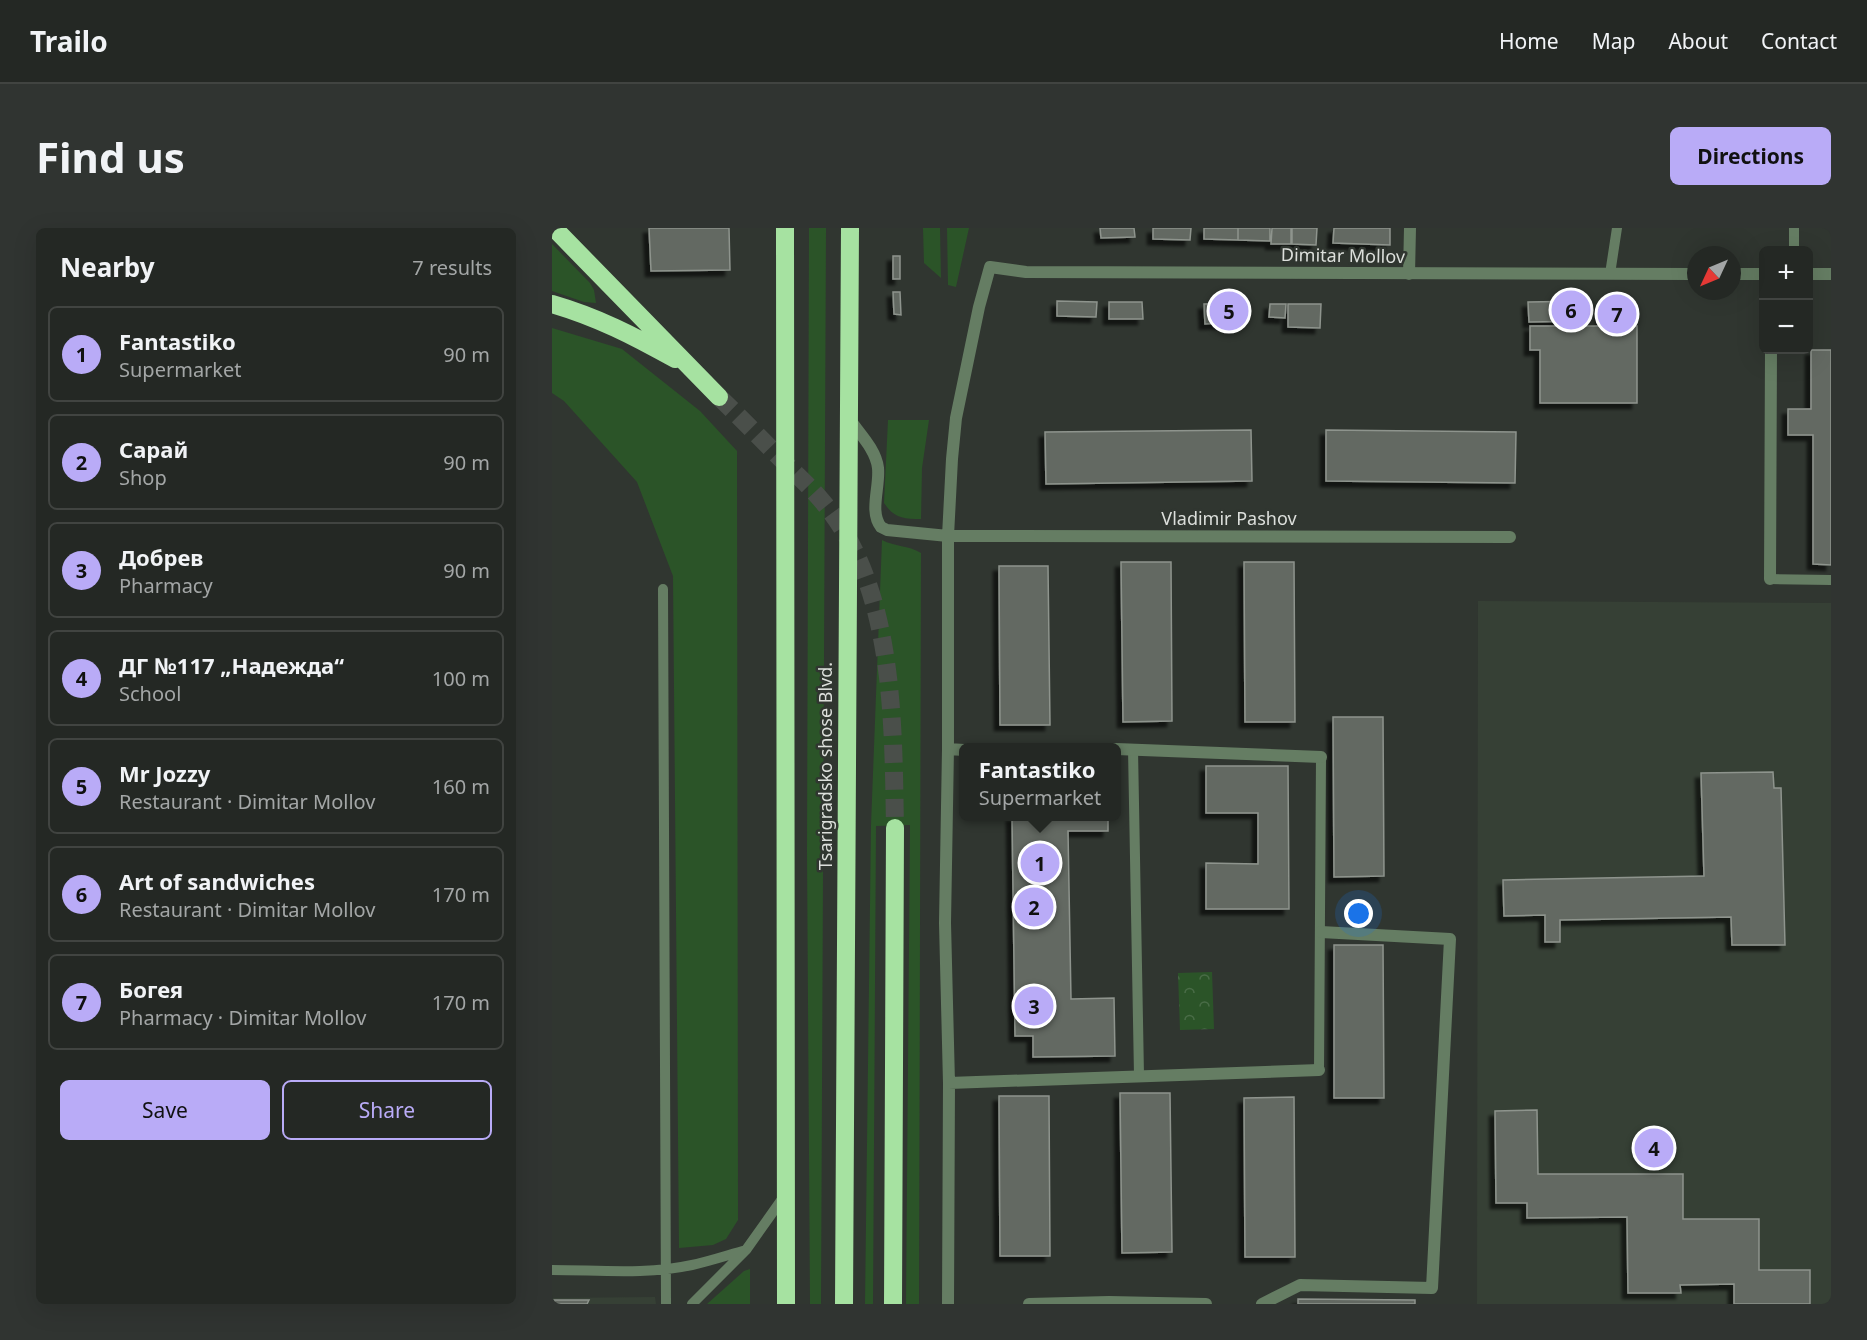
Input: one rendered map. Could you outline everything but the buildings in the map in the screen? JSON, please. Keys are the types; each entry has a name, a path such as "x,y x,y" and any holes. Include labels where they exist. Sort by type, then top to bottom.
{"highway":[{"path":"554,228 719,397"},
{"path":"785,228 786,1304"},
{"name":"Tsarigradsko shose Blvd.","path":"844,1304 850,228"},
{"path":"552,304 628,332 694,371"},
{"path":"892,1304 896,828"}],"street":[{"path":"1409,274 1410,228"},
{"name":"Dimitar Mollov","path":"948,536 956,418 979,307 990,267 1026,272 1687,274"},
{"path":"1741,274 1759,274"},
{"path":"1813,274 1831,274"},
{"path":"1770,579 1771,354"},
{"name":"Vladimir Pashov","path":"850,420 874,454 878,468 877,522 887,530 948,536 1510,537"},
{"path":"948,536 945,923 949,1083 948,1304"},
{"path":"948,749 959,750"},
{"path":"1121,749 1320,757"},
{"path":"1262,1304 1300,1286 1432,1288 1450,939 1321,932"},
{"path":"949,1083 1319,1070"},
{"path":"1029,1304 1110,1302 1206,1304"}],"lane":[{"path":"1610,274 1617,228"},
{"path":"1794,228 1794,246"},
{"path":"1770,579 1831,580"},
{"path":"663,589 666,1304"},
{"path":"1133,749 1139,1075"},
{"path":"1319,1070 1320,757"},
{"path":"692,1304 746,1250 785,1195"},
{"path":"552,1270 634,1271 692,1266 746,1250"}],"shaded area":[{"path":"1478,601 1831,603 1831,1304 1477,1304"},
{"path":"655,1297 656,1304 552,1304 552,1298"}],"green space":[{"path":"809,228 826,228 821,1304 810,1304 807,852"},
{"path":"923,228 940,228 941,278 924,263"},
{"path":"947,228 969,228 956,287 948,285"},
{"path":"552,244 590,283 594,290 596,303 584,302 552,291"},
{"path":"552,328 622,349 700,411 737,451 738,1220 726,1239 713,1245 679,1248 673,576 637,482 564,401 552,393"},
{"path":"888,420 929,420 922,468 921,519 900,517 891,512 884,503"},
{"path":"882,540 921,553 919,1304 906,1304 910,825 876,826 873,1304 865,1304 871,825"},
{"path":"1212,972 1214,1029 1180,1030 1178,973"},
{"path":"750,1269 750,1304 707,1304 744,1271"}],"tunnel":[{"path":"719,397 822,501 846,535 864,573 877,614 885,656 893,744 895,828"}],"place":[{"name":"Art of sandwiches","path":"1571,310"},
{"name":"Mr Jozzy","path":"1229,311"},
{"name":"Богея","path":"1617,314"},
{"name":"Fantastiko","path":"1040,863"},
{"name":"Сарай","path":"1034,907"},
{"name":"Добрев","path":"1034,1006"},
{"name":"ДГ №117 „Надежда“","path":"1654,1148"}]}
